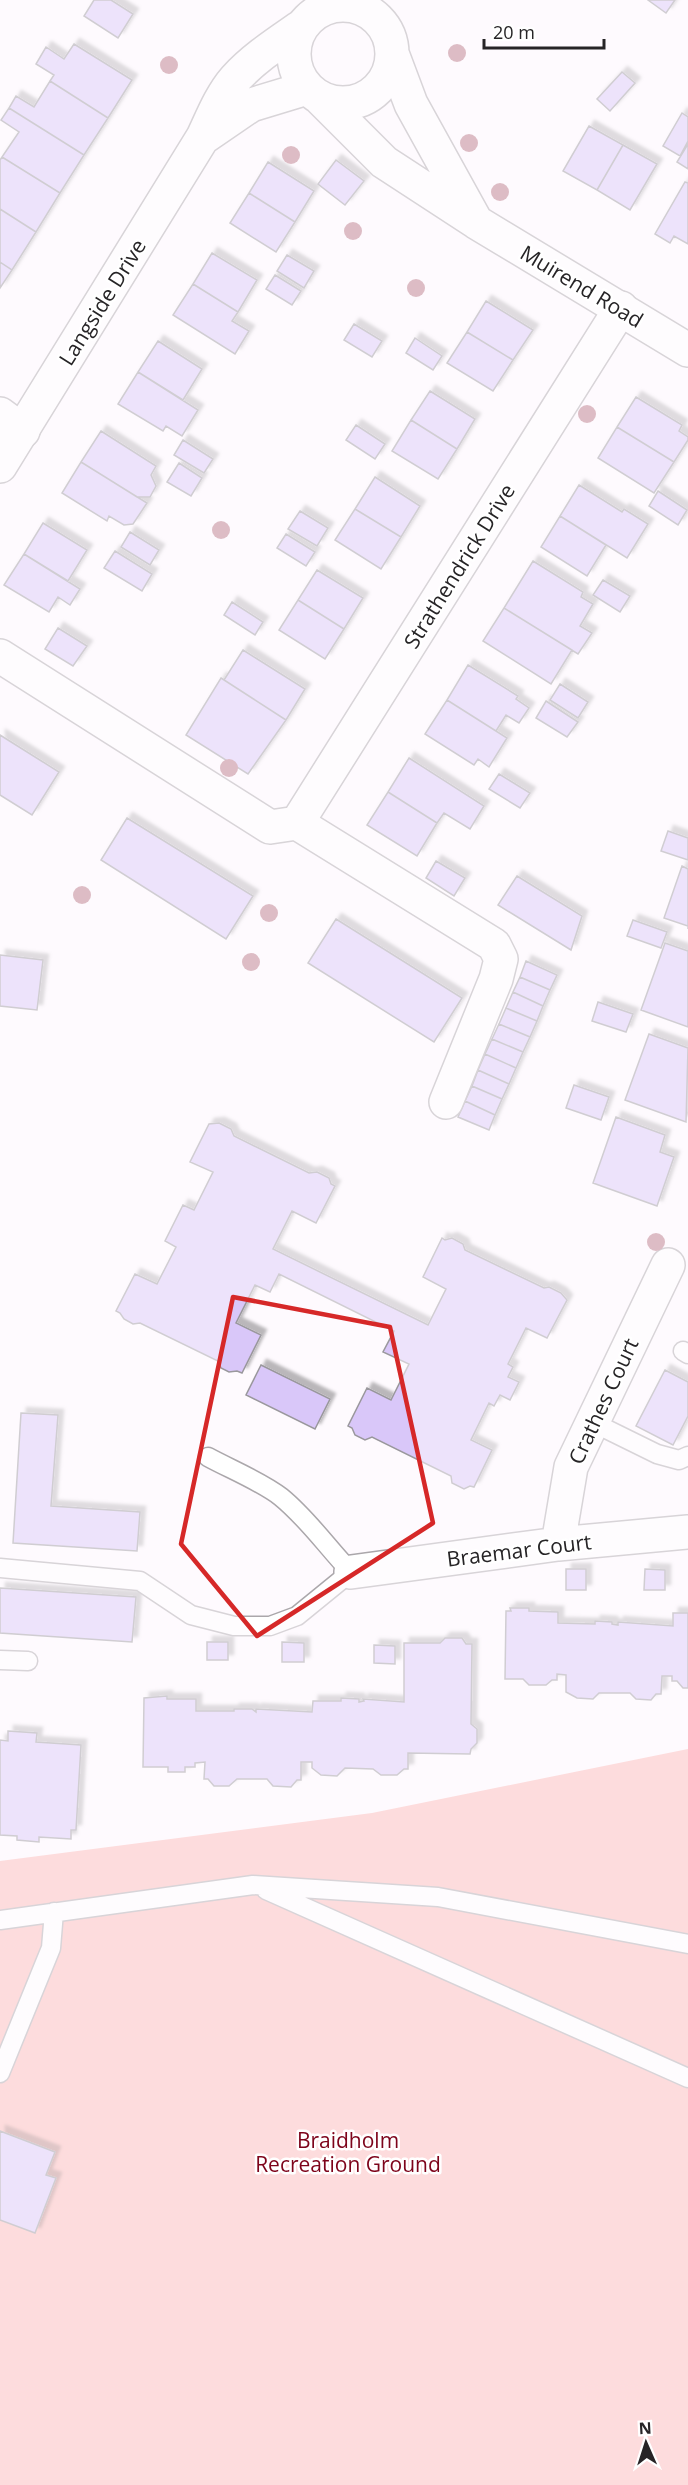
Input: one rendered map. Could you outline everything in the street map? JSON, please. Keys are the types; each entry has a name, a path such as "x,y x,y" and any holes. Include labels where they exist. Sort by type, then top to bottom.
{"street":[{"name":"Langside Drive","path":"0,466 11,422 203,137 218,105 234,80 311,13 328,6 344,3 359,7 373,14 388,27 389,72 381,86 369,96 353,102 336,103 314,93 251,105 203,137"},
{"path":"311,13 295,41 293,57 297,74 314,93"},
{"path":"388,27 411,104 476,222"},
{"name":"Muirend Road","path":"314,93 384,162 476,222 688,350"},
{"name":"Strathendrick Drive","path":"297,823 621,308"},
{"path":"0,656 270,827 297,823 494,945 501,959 496,979 446,1102"},
{"name":"Crathes Court","path":"558,1544 571,1467 668,1265"},
{"name":"Braemar Court","path":"351,1572 558,1544 688,1532"}],"lane":[{"path":"592,1422 657,1454 679,1460 688,1456"},
{"path":"0,1568 140,1581 191,1614 234,1626 270,1626 297,1616 351,1572 326,1546 306,1520 279,1496 208,1457"},
{"path":"0,1660 28,1661"},
{"path":"253,1885 688,2078"},
{"path":"0,1920 253,1885 438,1897 688,1944"},
{"path":"0,2073 51,1948 54,1912"}],"highlighted area":[{"path":"233,1297 390,1327 433,1523 257,1636 181,1544"}],"green space":[{"name":"Braidholm Recreation Ground","path":"688,1749 688,2485 0,2485 0,1861 372,1813"}],"building":[{"path":"94,0 111,0 133,14 118,38 84,16"},
{"path":"648,0 675,0 666,13"},
{"path":"74,44 132,80 108,118 50,81 54,75 36,64 46,47 64,59"},
{"path":"622,72 635,83 610,111 597,99"},
{"path":"50,81 108,118 84,155 9,108 16,96 34,107"},
{"path":"9,108 84,155 60,193 2,157 19,132 1,120"},
{"path":"682,113 688,117 688,141 680,156 663,146"},
{"path":"589,126 623,145 597,190 563,171"},
{"path":"688,144 688,169 677,162"},
{"path":"623,145 657,164 630,210 597,190"},
{"path":"2,157 60,193 36,232 0,209 0,160"},
{"path":"336,160 364,181 345,205 318,184"},
{"path":"268,162 314,191 295,222 249,193"},
{"path":"685,182 688,183 688,244 674,236 670,243 655,234"},
{"path":"249,193 295,222 276,252 230,223"},
{"path":"0,209 36,232 12,270 0,262"},
{"path":"212,253 257,280 238,312 193,284"},
{"path":"287,255 314,271 304,288 277,271"},
{"path":"0,262 12,270 0,288"},
{"path":"275,275 301,291 292,305 266,289"},
{"path":"193,284 238,312 232,321 249,331 235,354 173,315"},
{"path":"486,301 533,330 513,360 467,332"},
{"path":"354,324 382,341 372,357 344,340"},
{"path":"467,332 513,360 493,391 447,363"},
{"path":"415,338 442,356 433,370 406,353"},
{"path":"158,341 202,369 183,400 138,372"},
{"path":"138,372 198,410 182,436 166,426 163,431 118,404"},
{"path":"430,391 475,419 457,449 411,420"},
{"path":"636,397 682,425 679,431 688,437 688,440 674,462 617,427"},
{"path":"411,420 457,449 438,479 392,451"},
{"path":"356,425 385,444 375,459 346,440"},
{"path":"617,427 674,462 654,493 598,458"},
{"path":"101,431 156,466 151,475 156,486 150,497 137,497 81,462"},
{"path":"183,440 213,459 204,473 174,455"},
{"path":"81,462 147,503 133,524 124,525 109,516 107,521 62,493"},
{"path":"179,463 202,478 191,496 167,482"},
{"path":"375,477 420,506 401,537 355,509"},
{"path":"579,485 622,512 624,509 648,524 627,558 560,516"},
{"path":"658,491 687,510 678,525 649,506"},
{"path":"355,509 401,537 381,569 335,540"},
{"path":"300,511 328,528 317,546 288,529"},
{"path":"560,516 606,545 587,576 541,547"},
{"path":"43,523 87,550 68,581 24,554"},
{"path":"130,532 159,550 150,565 121,547"},
{"path":"286,534 315,552 306,566 277,548"},
{"path":"115,551 152,574 142,591 104,568"},
{"path":"24,554 80,589 70,605 58,597 49,612 4,585"},
{"path":"533,561 583,592 581,597 593,604 580,626 592,633 578,654 504,608"},
{"path":"317,570 363,598 344,629 298,600"},
{"path":"603,580 630,596 620,612 593,595"},
{"path":"298,600 344,629 325,659 279,630"},
{"path":"232,602 263,622 255,635 224,615"},
{"path":"504,608 572,650 551,684 483,641"},
{"path":"58,628 87,646 73,666 45,649"},
{"path":"243,650 305,689 286,720 224,680"},
{"path":"468,665 518,696 516,699 529,708 519,723 506,715 496,731 447,700"},
{"path":"221,678 286,720 248,774 186,735"},
{"path":"560,684 588,702 578,718 550,700"},
{"path":"447,700 507,738 489,767 478,759 474,765 425,734"},
{"path":"546,701 578,722 567,737 536,718"},
{"path":"0,735 59,772 32,815 0,795"},
{"path":"409,758 484,806 470,829 444,813 437,823 388,792"},
{"path":"499,774 530,793 520,808 489,789"},
{"path":"388,792 437,823 417,856 367,825"},
{"path":"127,818 253,896 226,939 101,860"},
{"path":"668,831 688,838 688,860 661,851"},
{"path":"436,861 465,878 454,896 426,878"},
{"path":"682,866 688,869 688,926 664,918"},
{"path":"517,876 582,916 571,950 498,905"},
{"path":"336,919 462,998 434,1042 308,963"},
{"path":"633,920 667,932 661,948 627,936"},
{"path":"665,943 688,951 688,1027 641,1010"},
{"path":"0,955 43,960 37,1010 0,1006"},
{"path":"526,961 557,975 550,990 520,977"},
{"path":"520,977 550,990 543,1006 513,992"},
{"path":"513,992 543,1006 537,1021 506,1008"},
{"path":"598,1002 633,1014 626,1032 592,1021"},
{"path":"506,1008 537,1021 530,1037 499,1024"},
{"path":"499,1024 530,1037 523,1052 492,1039"},
{"path":"649,1034 688,1048 686,1122 625,1100"},
{"path":"492,1039 523,1052 516,1068 485,1054"},
{"path":"485,1054 516,1068 509,1084 478,1070"},
{"path":"478,1070 509,1084 502,1099 472,1086"},
{"path":"574,1085 609,1097 601,1120 566,1108"},
{"path":"472,1086 502,1099 495,1115 465,1101"},
{"path":"465,1101 495,1115 489,1130 458,1117"},
{"path":"616,1117 665,1135 660,1152 674,1157 657,1206 593,1183"},
{"path":"219,1123 231,1129 234,1136 309,1173 317,1172 329,1178 331,1184 335,1186 316,1223 292,1211 273,1249 428,1325 446,1289 423,1277 442,1238 445,1240 452,1238 463,1244 465,1250 544,1288 549,1287 561,1293 567,1300 547,1338 526,1328 508,1364 513,1367 508,1377 519,1382 510,1400 500,1395 494,1406 489,1403 471,1440 492,1450 474,1487 464,1489 452,1483 451,1476 372,1437 365,1440 355,1435 352,1428 348,1426 367,1388 391,1400 409,1364 383,1352 394,1331 279,1274 270,1292 255,1285 236,1323 261,1335 242,1373 229,1372 221,1368 218,1361 140,1323 133,1324 116,1311 135,1274 157,1284 176,1247 165,1241 183,1205 194,1210 213,1172 190,1162 209,1124"},
{"path":"261,1365 330,1399 315,1429 246,1395"},
{"path":"665,1370 688,1382 688,1416 673,1445 636,1426"},
{"path":"21,1413 58,1415 51,1506 140,1512 137,1551 13,1543"},
{"path":"566,1569 586,1569 586,1590 566,1590"},
{"path":"645,1569 665,1570 665,1590 644,1590"},
{"path":"0,1588 136,1597 132,1642 0,1633"},
{"path":"510,1608 558,1612 558,1623 595,1624 595,1621 612,1622 618,1625 618,1622 673,1626 673,1613 688,1613 688,1688 683,1688 677,1681 672,1681 672,1676 662,1676 661,1694 656,1694 651,1700 636,1699 630,1693 599,1693 593,1699 577,1698 566,1692 566,1675 557,1674 557,1680 552,1680 546,1685 529,1685 523,1679 505,1679 506,1611 511,1611"},
{"path":"445,1638 462,1638 466,1644 472,1644 471,1724 477,1729 477,1743 471,1749 470,1754 408,1753 408,1769 404,1769 397,1775 381,1775 373,1769 345,1768 337,1776 321,1775 312,1768 312,1762 301,1762 301,1780 297,1780 291,1787 273,1786 267,1779 237,1779 229,1786 214,1786 208,1779 204,1779 205,1762 195,1763 195,1767 185,1767 185,1772 168,1772 168,1767 143,1767 144,1698 167,1696 167,1699 196,1699 196,1711 252,1709 256,1712 256,1709 312,1712 313,1701 341,1701 341,1698 359,1699 359,1702 364,1701 363,1699 404,1702 404,1643 440,1643"},
{"path":"207,1642 228,1642 228,1660 207,1660"},
{"path":"282,1642 304,1643 304,1662 282,1662"},
{"path":"374,1645 395,1646 395,1664 374,1663"},
{"path":"8,1731 37,1733 36,1742 81,1745 76,1830 71,1830 71,1839 39,1837 39,1842 17,1840 17,1836 0,1835 0,1740 8,1741"},
{"path":"0,2131 55,2152 46,2175 56,2178 35,2233 0,2220"}]}
